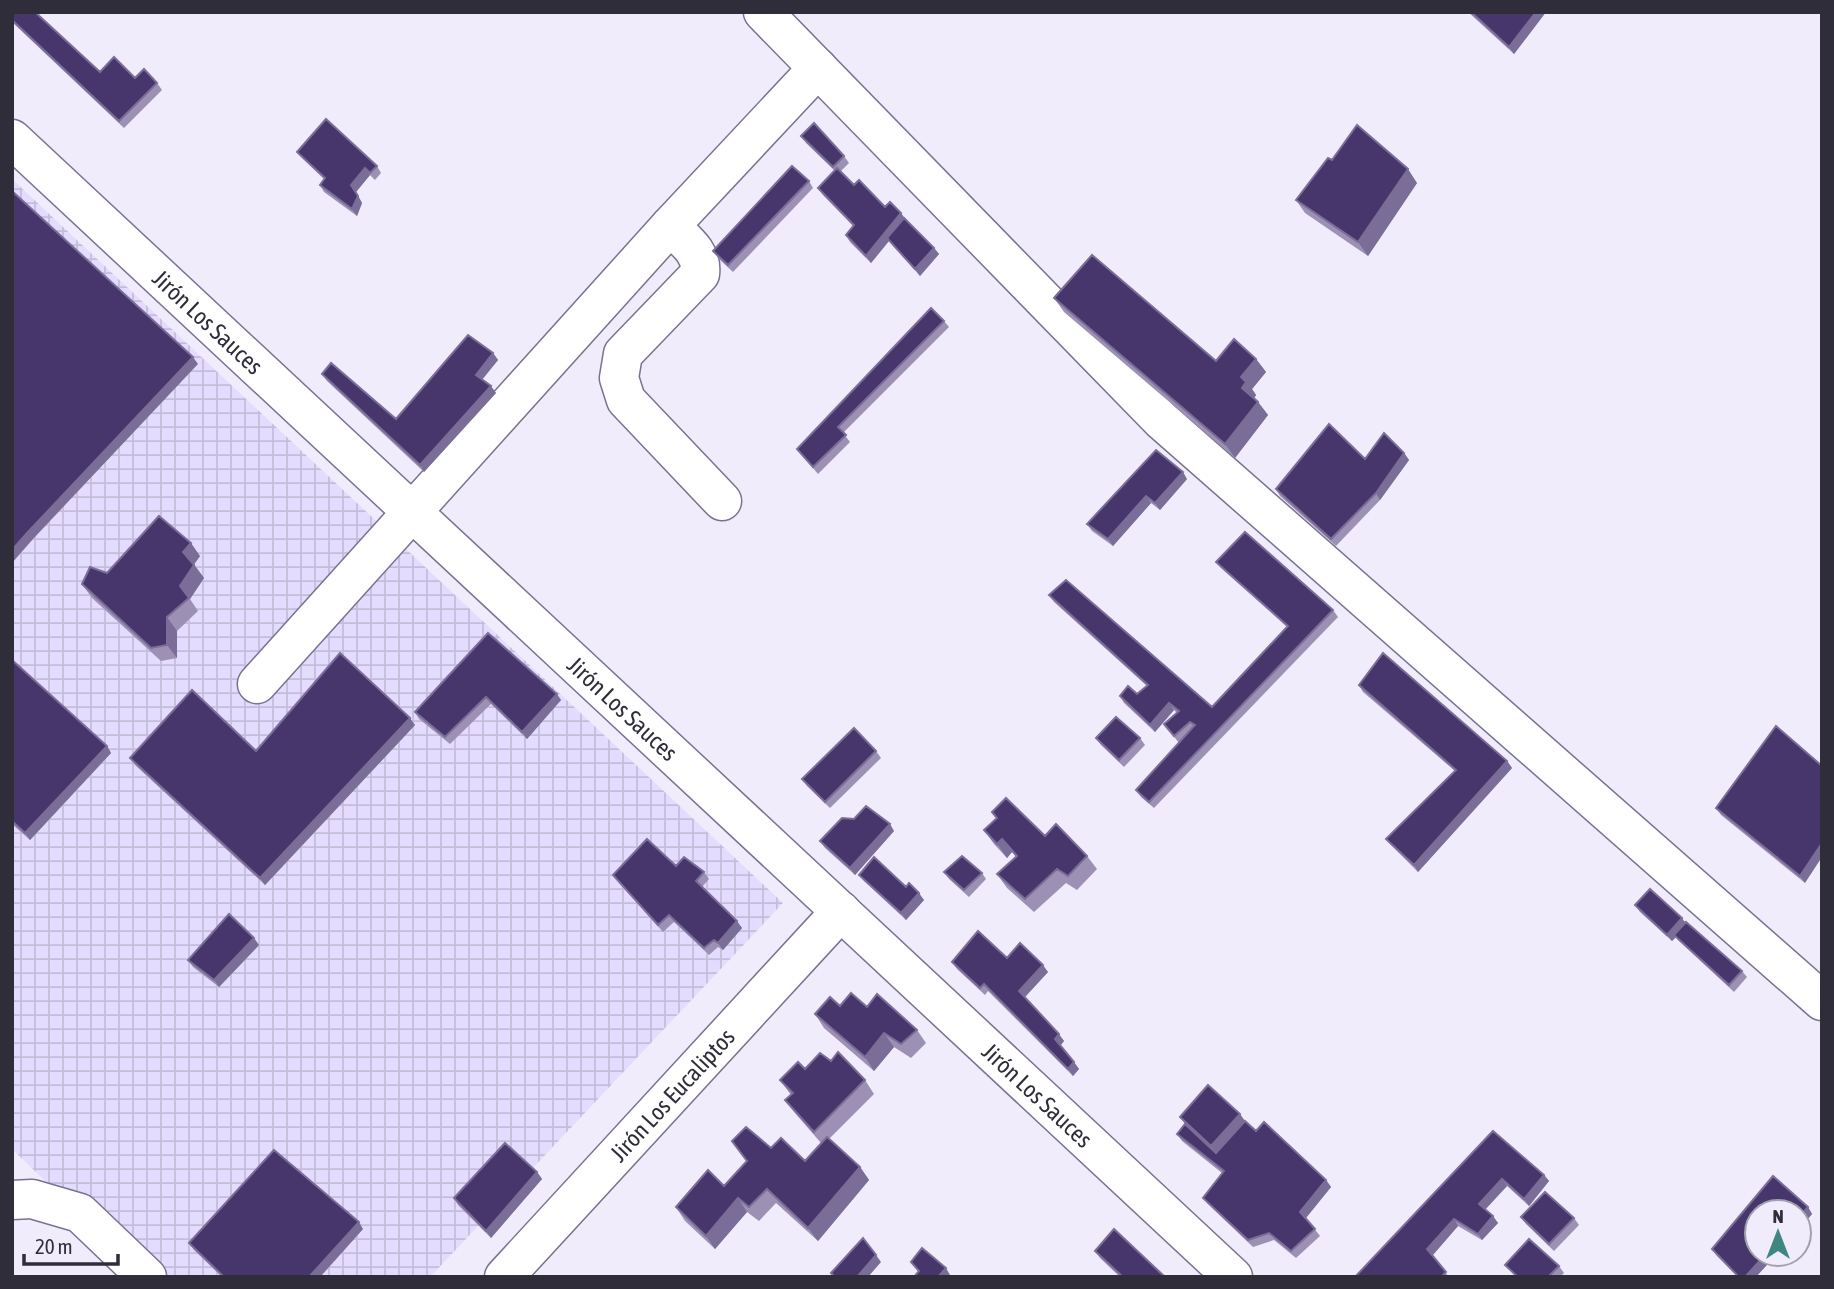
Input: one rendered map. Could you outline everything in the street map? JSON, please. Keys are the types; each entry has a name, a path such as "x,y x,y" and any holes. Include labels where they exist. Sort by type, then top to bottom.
{"street":[{"path":"763,12 800,26 818,68 1161,420 1822,1001"},
{"path":"257,684 670,226 818,68"},
{"name":"Jirón Los Sauces","path":"12,139 1233,1277"},
{"path":"670,226 695,250 701,266 700,274 623,354 619,377 626,400 722,501"},
{"name":"Jirón Los Eucaliptos","path":"504,1277 841,911"},
{"path":"12,1200 33,1199 80,1213 147,1277"}],"shaded area":[{"path":"12,179 783,903 430,1277 145,1277 12,1149"}],"building":[{"path":"12,12 35,12 100,72 114,57 135,78 144,69 157,83 119,121 12,20"},
{"path":"1471,12 1536,12 1509,47"},
{"path":"326,119 377,166 370,173 365,168 351,185 358,196 352,209 320,185 325,178 297,152"},
{"path":"814,123 844,156 833,167 801,136"},
{"path":"1357,125 1408,169 1358,242 1296,200 1328,158 1332,160"},
{"path":"792,166 809,181 728,265 713,251"},
{"path":"837,168 854,185 859,180 885,207 890,202 901,213 866,256 846,235 854,225 818,188"},
{"path":"12,191 193,357 12,550"},
{"path":"904,218 934,248 915,269 887,238"},
{"path":"1092,255 1216,361 1234,339 1256,359 1241,377 1246,382 1242,388 1258,402 1225,444 1054,298"},
{"path":"931,308 944,321 838,427 846,435 813,467 797,449"},
{"path":"468,335 493,353 476,375 491,386 420,465 322,374 331,363 396,419"},
{"path":"1329,424 1365,459 1384,433 1404,453 1376,493 1331,539 1276,489"},
{"path":"1156,450 1183,472 1155,503 1146,496 1108,539 1087,524"},
{"path":"159,516 191,543 183,552 194,565 180,586 189,598 167,617 167,645 151,648 82,584 90,567 107,573"},
{"path":"1245,532 1333,610 1149,802 1136,790 1195,725 1190,722 1174,736 1164,724 1179,711 1169,703 1150,725 1120,696 1128,686 1137,694 1148,685 1049,595 1066,580 1212,707 1288,626 1216,562"},
{"path":"488,633 557,694 522,732 486,697 445,737 415,712"},
{"path":"340,653 410,718 260,878 130,758 192,690 256,751"},
{"path":"1383,653 1507,761 1414,865 1386,839 1456,770 1359,685"},
{"path":"12,660 107,746 25,833 12,821"},
{"path":"1116,717 1140,738 1119,760 1096,738"},
{"path":"1776,726 1822,766 1822,843 1800,876 1716,808"},
{"path":"854,728 876,751 825,802 802,779"},
{"path":"1006,798 1045,836 1056,824 1087,856 1068,876 1057,869 1025,899 997,874 1017,856 1002,839 997,844 984,830 997,818 992,812"},
{"path":"866,806 890,824 850,868 820,841 842,818 854,819"},
{"path":"647,839 676,866 684,857 704,872 696,881 737,921 718,943 714,940 704,948 669,915 658,925 613,875"},
{"path":"962,856 982,873 964,890 944,872"},
{"path":"874,857 906,887 909,883 919,893 901,913 859,875"},
{"path":"1650,889 1682,918 1667,935 1635,905"},
{"path":"229,914 254,938 214,980 188,960"},
{"path":"1686,922 1742,971 1729,985 1674,935"},
{"path":"978,931 1007,958 1020,943 1043,965 1019,991 1059,1034 1055,1039 1074,1062 1068,1069 984,984 980,988 952,962"},
{"path":"851,993 867,1007 877,994 917,1030 901,1044 884,1033 865,1057 815,1014 830,997 840,1006"},
{"path":"838,1052 865,1080 814,1132 785,1100 793,1093 780,1080 798,1062 805,1069 820,1053 831,1061"},
{"path":"1208,1085 1240,1114 1211,1146 1180,1117"},
{"path":"1245,1121 1256,1131 1264,1122 1326,1180 1300,1212 1315,1229 1291,1251 1269,1233 1248,1240 1203,1198 1224,1171 1177,1134 1185,1124 1216,1153"},
{"path":"746,1127 771,1148 781,1138 805,1161 827,1137 860,1167 808,1228 767,1189 749,1207 738,1198 706,1236 676,1207 708,1170 724,1186 747,1161 732,1141"},
{"path":"1493,1131 1544,1175 1524,1199 1502,1179 1479,1204 1493,1216 1478,1234 1454,1219 1427,1249 1446,1272 1441,1277 1355,1277"},
{"path":"505,1143 537,1172 486,1231 454,1198"},
{"path":"274,1150 359,1222 309,1277 224,1277 189,1243"},
{"path":"1773,1176 1798,1198 1755,1198"},
{"path":"1545,1192 1574,1218 1549,1244 1521,1217"},
{"path":"1743,1212 1743,1268 1753,1268 1745,1277 1739,1277 1712,1249"},
{"path":"1114,1229 1165,1277 1123,1277 1095,1251"},
{"path":"863,1238 876,1255 857,1277 835,1277 831,1273"},
{"path":"1529,1239 1559,1266 1548,1277 1518,1277 1505,1265"},
{"path":"922,1248 946,1268 938,1277 914,1277 919,1271 911,1262"}]}
